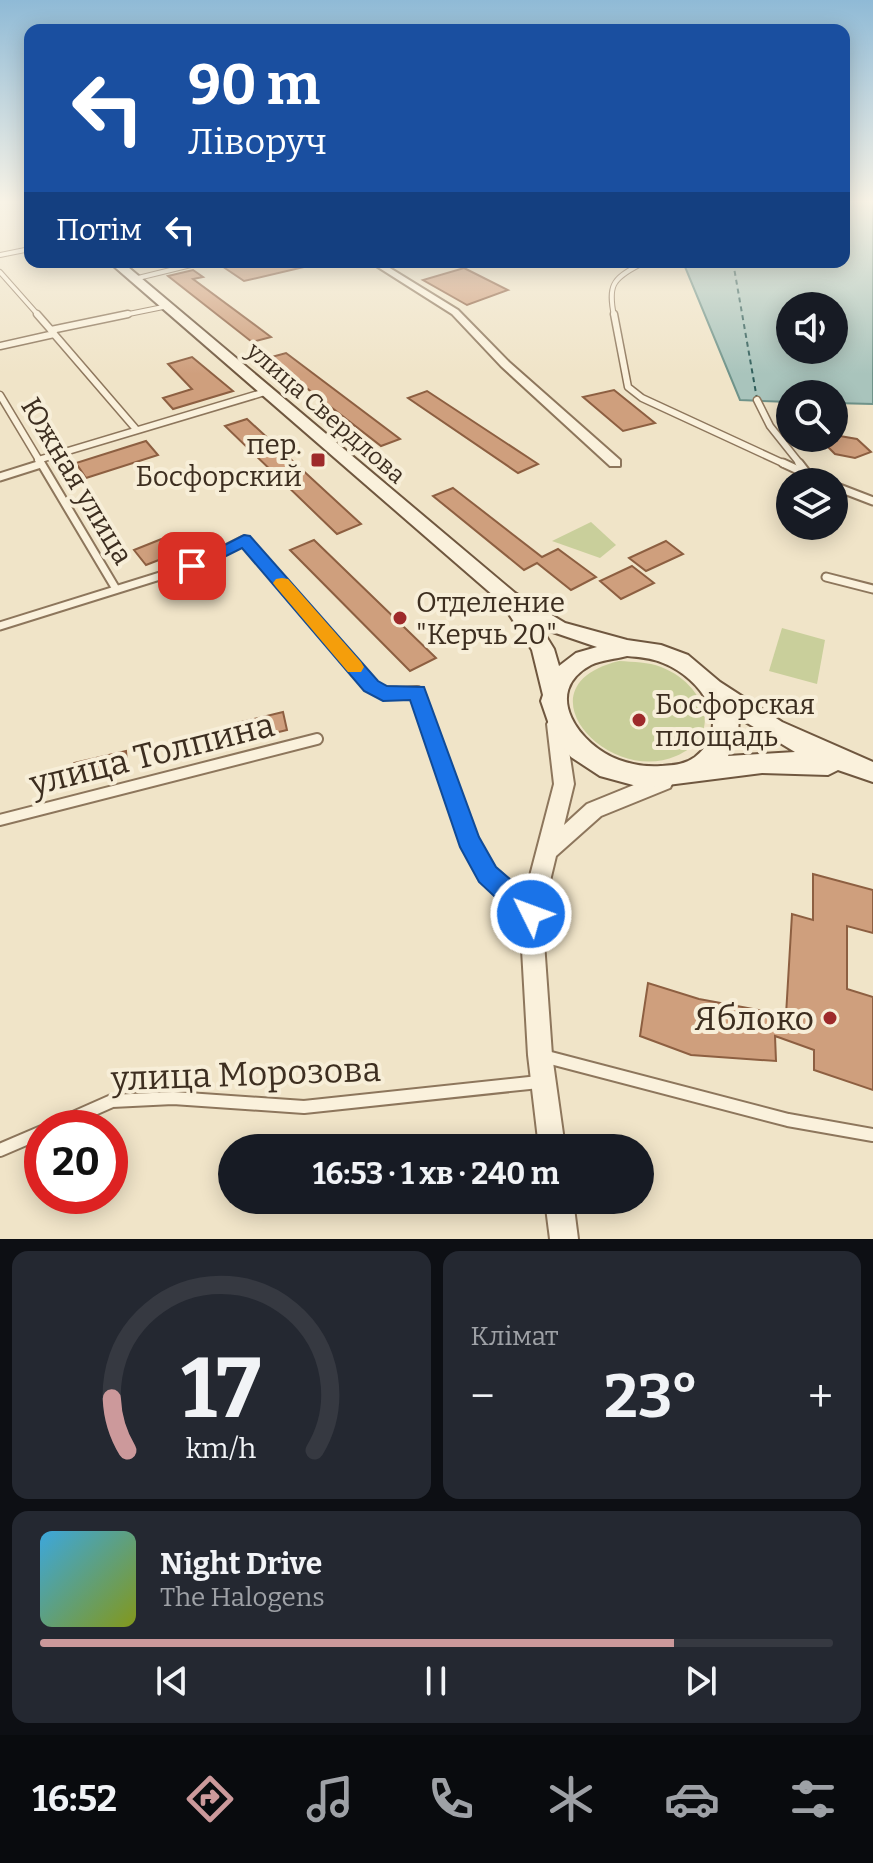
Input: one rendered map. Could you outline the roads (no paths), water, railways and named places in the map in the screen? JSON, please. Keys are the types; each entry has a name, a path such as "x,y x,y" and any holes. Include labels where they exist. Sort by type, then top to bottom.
{"main road":[{"name":"улица Свердлова","path":"122,268 507,598"},
{"path":"507,598 557,628 627,648 654,651 680,661 772,730 796,743 872,772"},
{"path":"507,598 543,649 564,736 583,754 609,769 638,777 805,762 872,772"},
{"path":"554,704 562,674 579,659 601,650 627,648"},
{"path":"690,772 714,757 725,738 727,717 721,700 705,679"}],"street":[{"path":"384,268 455,312 505,364 615,463"},
{"path":"550,1134 540,1055 531,914 564,784 554,704"},
{"path":"547,853 594,810 690,772"},
{"path":"561,1214 564,1239"}],"lane":[{"path":"134,279 179,268"},
{"path":"633,268 618,276 610,295 628,387 642,398 792,468"},
{"path":"0,272 135,428"},
{"path":"0,346 168,306"},
{"path":"0,477 135,428 265,392"},
{"name":"Южная улица","path":"0,395 116,589"},
{"path":"757,400 770,426 803,468"},
{"path":"848,491 873,501"},
{"path":"0,626 192,566 244,540 371,686 383,694 417,692 468,840 487,875 531,914"},
{"path":"826,577 873,589"},
{"name":"улица Толпина","path":"0,820 317,739"},
{"path":"540,1055 788,1120 873,1135"},
{"name":"улица Морозова","path":"92,1110 112,1101 173,1098 304,1107 544,1081"},
{"path":"0,1150 24,1140"}],"water":[{"path":"850,259 873,259 873,404 848,403 848,380 776,380 776,401 740,400 685,268 850,268"}],"place":[{"name":"пер. Босфорский","path":"318,460"},
{"name":"Отделение \"Керчь 20\"","path":"400,618"},
{"name":"Босфорская площадь","path":"639,720"},
{"name":"Яблоко","path":"830,1018"}]}
